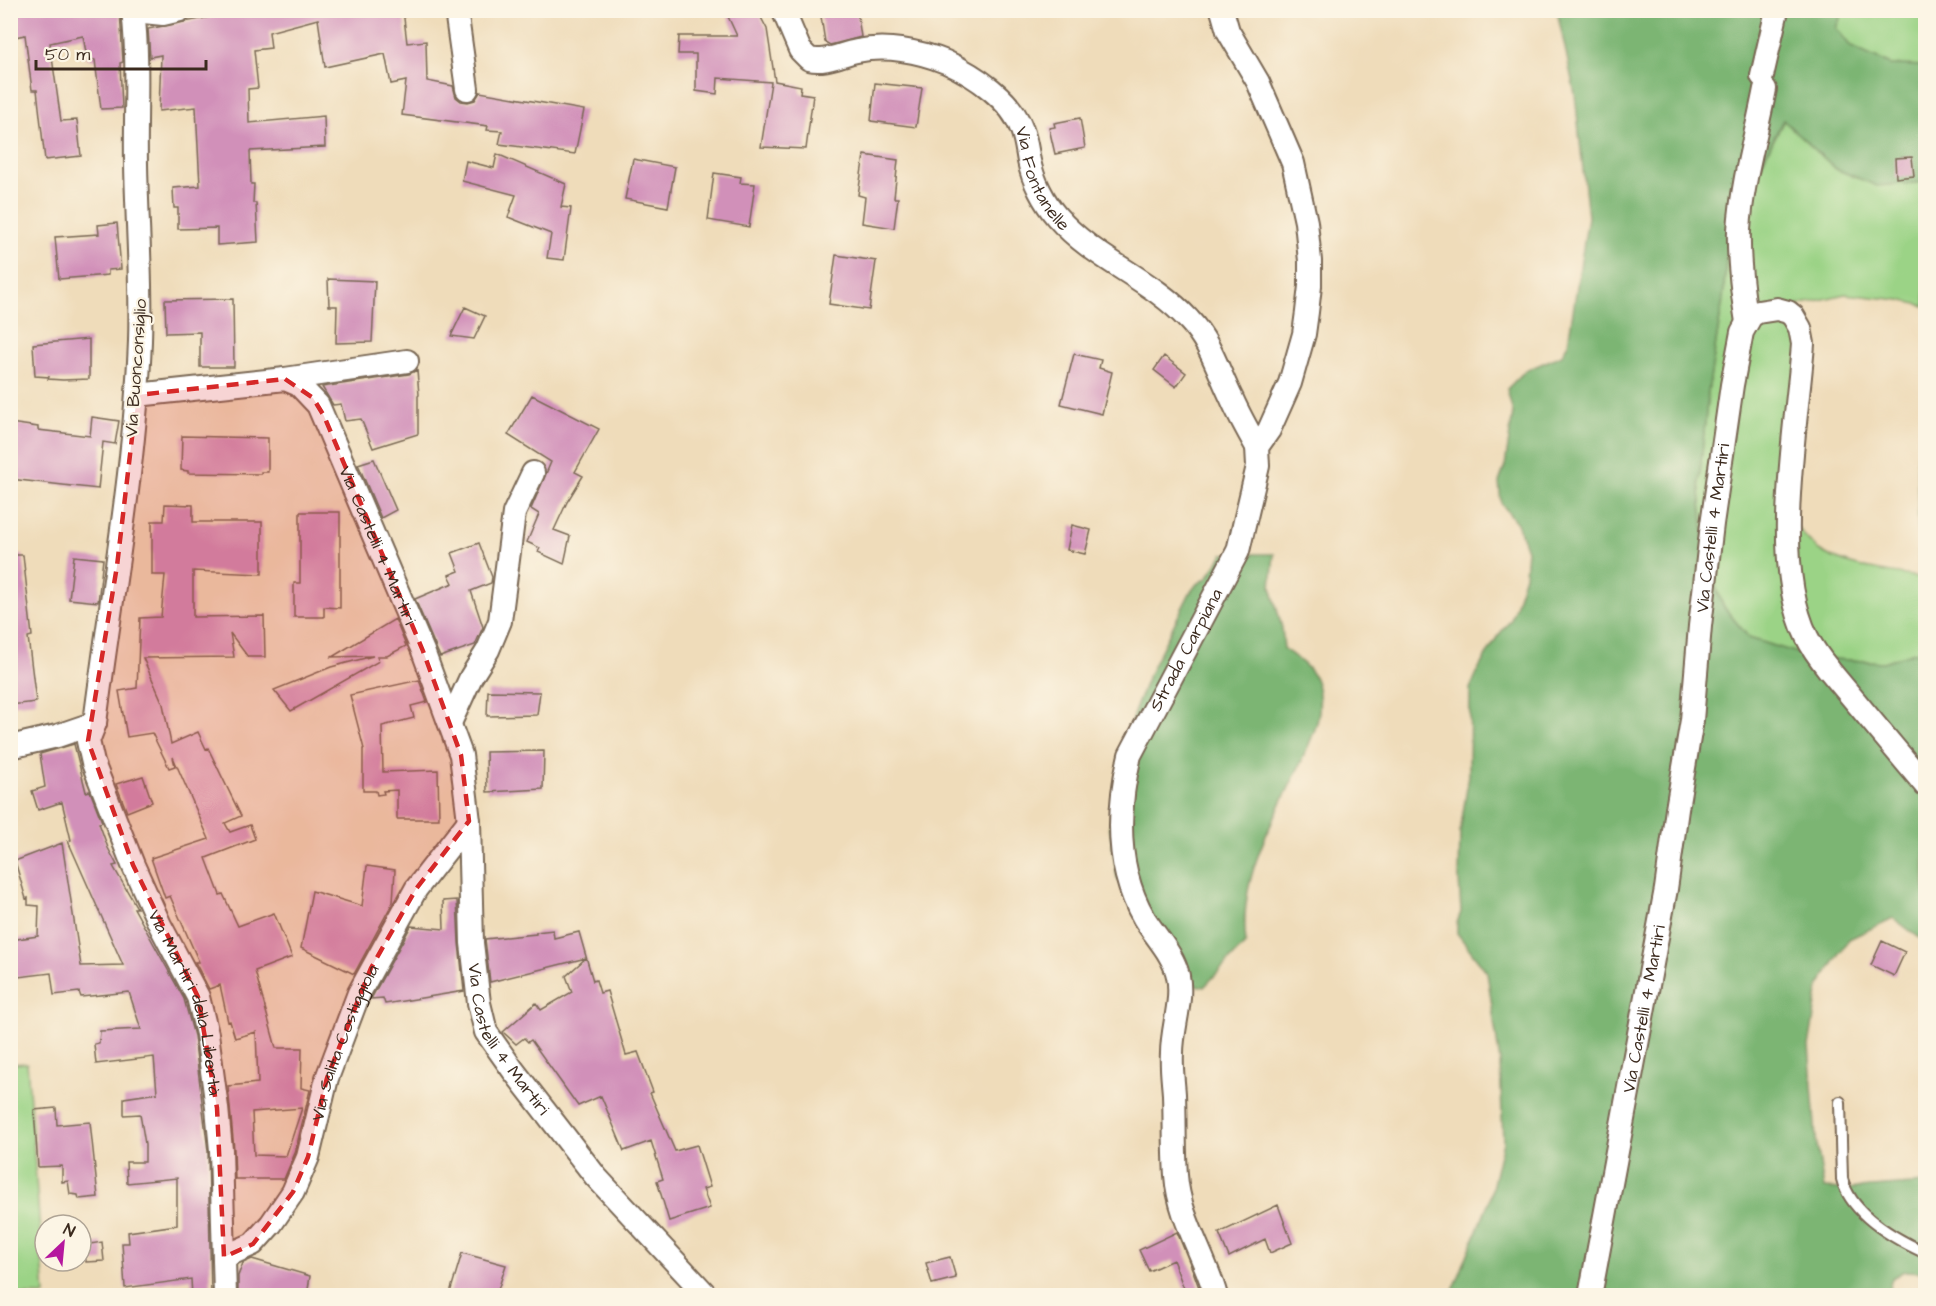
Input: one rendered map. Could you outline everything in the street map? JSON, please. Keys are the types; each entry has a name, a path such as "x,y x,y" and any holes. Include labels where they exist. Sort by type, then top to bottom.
{"street":[{"path":"134,11 163,14 180,10"},
{"path":"456,10 467,89"},
{"name":"Via Fontanelle","path":"783,10 800,50 809,59 823,60 871,48 909,51 948,63 978,81 998,97 1016,117 1026,145 1032,173 1053,212 1089,247 1159,292 1196,328 1217,361 1231,399 1257,447"},
{"name":"Strada Carpiana","path":"1216,1296 1190,1231 1176,1178 1172,1055 1179,997 1178,976 1172,960 1151,930 1131,892 1121,849 1120,824 1125,778 1134,747 1238,551 1258,466 1257,447 1279,410 1297,360 1307,312 1310,261 1304,212 1293,163 1258,82 1228,31 1222,10"},
{"path":"1746,322 1740,277 1739,228 1777,10"},
{"name":"Via Buonconsiglio","path":"95,723 117,566 136,395 141,303 136,193 134,11"},
{"path":"1746,322 1758,312 1777,309 1793,316 1802,336 1787,547 1791,582 1806,636 1817,655 1926,786"},
{"name":"Via Castelli 4 Martiri","path":"1590,1296 1666,889 1692,720 1700,626 1718,480 1737,357 1746,322"},
{"path":"136,395 285,379 406,361"},
{"name":"Via Castelli 4 Martiri","path":"285,379 298,385 313,398 324,416 423,651 461,755 469,821 472,943 479,1003 486,1032 596,1177 707,1296"},
{"path":"450,723 471,677 488,651 500,621 514,513 533,473"},
{"path":"10,747 57,736 95,723"},
{"name":"Via Martiri della Libertà","path":"95,723 88,741 97,774 132,865 198,997 207,1034 218,1108 225,1296"},
{"name":"Via Salita Costiggiola","path":"224,1257 253,1245 293,1192 308,1157 327,1078 358,993 416,889 469,821"}],"lane":[{"path":"1840,1102 1842,1179 1845,1189 1862,1210 1893,1237 1926,1253"}],"highlighted area":[{"path":"285,379 313,398 324,416 423,651 461,755 469,821 416,889 371,968 327,1078 308,1157 293,1192 253,1244 224,1257 217,1108 198,997 133,865 88,741 117,566 137,395"}],"green space":[{"path":"1557,11 1843,11 1836,28 1851,47 1891,65 1925,66 1925,182 1877,186 1836,169 1783,120 1743,200 1728,236 1723,299 1708,392 1699,482 1707,563 1723,606 1749,638 1813,658 1883,662 1925,649 1925,942 1893,918 1849,939 1819,985 1809,1046 1816,1139 1824,1188 1845,1189 1925,1183 1925,1272 1904,1271 1892,1278 1887,1296 1451,1296 1489,1201 1503,1142 1500,1062 1487,972 1457,933 1457,923 1461,912 1460,832 1469,775 1470,689 1497,637 1511,620 1525,575 1527,550 1517,523 1501,503 1499,482 1505,466 1513,413 1507,389 1525,371 1562,355 1568,343 1588,217 1575,94"},
{"path":"1843,11 1925,11 1925,66 1891,65 1851,47 1836,28"},
{"path":"1784,120 1836,169 1877,185 1925,182 1925,306 1900,300 1845,294 1799,305 1805,318 1787,515 1819,550 1854,565 1919,577 1917,457 1925,385 1925,649 1883,662 1813,658 1749,638 1723,606 1707,563 1699,482 1708,392 1723,300 1728,236 1743,200"},
{"path":"1223,554 1274,554 1271,587 1282,628 1284,649 1314,676 1319,691 1319,704 1317,721 1310,742 1265,837 1255,864 1245,909 1246,943 1204,987 1174,980 1117,877 1110,828 1112,795 1134,713 1148,676 1190,593 1196,585 1207,578"},
{"path":"27,1063 39,1213 33,1213 33,1273 43,1273 45,1295 11,1295 11,1064"}],"building":[{"path":"10,10 120,10 123,62 120,63 122,108 101,109 95,60 87,58 83,36 50,43 61,121 77,120 81,156 45,160 37,90 32,90 25,35 10,38"},
{"path":"247,10 403,10 407,43 426,41 427,81 453,86 456,97 461,101 475,100 480,92 584,110 575,154 499,144 502,131 487,130 488,126 402,115 406,81 391,84 385,54 325,67 318,19 269,32 271,48 254,50 258,88 248,89 249,123 324,116 325,147 250,151 251,184 254,184 253,203 256,203 258,242 217,245 217,228 178,229 178,208 174,208 173,188 200,186 196,107 159,111 161,55 150,57 148,29"},
{"path":"725,10 757,10 767,29 775,81 801,86 800,93 813,95 806,149 761,147 771,82 718,78 717,94 696,91 696,54 678,54 679,36 737,36"},
{"path":"820,10 857,10 861,37 830,45 825,42"},
{"path":"875,83 922,88 916,127 871,121"},
{"path":"1080,118 1085,148 1055,154 1049,128 1055,127 1054,123"},
{"path":"497,154 566,184 561,207 571,208 564,260 547,258 551,234 508,217 516,195 462,181 466,161 494,168"},
{"path":"864,155 898,160 894,198 898,198 894,228 862,223 865,197 858,195"},
{"path":"1912,157 1914,176 1896,178 1895,158"},
{"path":"633,159 675,167 668,207 625,199"},
{"path":"714,173 741,177 740,183 755,184 749,227 708,220"},
{"path":"117,223 121,269 108,270 108,275 59,279 55,237 99,234 98,225"},
{"path":"836,255 876,261 869,310 829,304"},
{"path":"328,279 375,281 372,342 336,343 337,306 329,306"},
{"path":"233,299 234,367 200,367 200,332 166,333 165,300"},
{"path":"465,307 485,316 474,339 451,336"},
{"path":"89,339 89,379 63,380 35,376 33,344"},
{"path":"1074,354 1101,360 1099,368 1112,372 1102,414 1061,404"},
{"path":"1164,356 1186,373 1176,387 1154,370"},
{"path":"417,370 418,434 373,448 361,419 345,421 341,404 333,405 322,387 409,374"},
{"path":"532,395 599,429 575,472 583,476 554,530 570,536 564,564 538,552 540,548 527,542 539,514 531,509 551,462 508,435"},
{"path":"92,417 119,421 115,444 103,442 98,489 10,479 10,423 38,427 38,430 90,436"},
{"path":"182,436 268,438 268,472 261,472 261,474 188,473 188,471 181,470"},
{"path":"374,459 396,510 381,518 358,464"},
{"path":"165,504 193,505 193,522 262,522 262,574 193,571 193,617 264,616 265,657 248,657 230,633 234,657 143,658 163,704 171,744 198,732 241,816 225,823 230,832 250,825 255,839 206,858 220,895 223,894 238,926 274,913 292,957 255,971 276,1048 302,1048 301,1088 310,1090 295,1153 284,1179 235,1179 228,1086 258,1083 256,1032 235,1038 230,1021 228,1022 220,985 209,989 195,962 199,962 170,896 165,898 151,858 209,839 173,757 175,766 169,768 152,733 127,737 119,691 137,688 140,618 161,617 165,575 152,575 152,521 164,521","holes":["302,1108 286,1156 254,1155 252,1112"]},
{"path":"300,512 340,512 340,608 324,607 324,617 294,617 294,583 300,583"},
{"path":"1072,525 1091,530 1085,554 1067,550"},
{"path":"479,543 492,577 491,583 471,591 483,627 475,645 440,657 415,599 453,583 449,575 459,571 452,553"},
{"path":"10,555 23,555 32,636 28,637 36,702 10,705"},
{"path":"74,556 103,559 98,602 69,599"},
{"path":"395,619 406,646 387,656 377,656 379,661 291,711 274,690 331,667 373,656 332,657"},
{"path":"419,680 427,702 411,706 414,718 382,726 383,772 438,770 439,819 397,819 397,790 383,791 384,794 377,795 376,791 363,791 364,749 350,695"},
{"path":"488,691 540,692 537,715 487,716"},
{"path":"74,744 86,792 90,791 102,822 99,823 108,848 117,865 113,866 184,999 194,1036 208,1151 211,1296 192,1296 191,1279 125,1288 122,1243 129,1243 128,1232 177,1225 177,1178 127,1183 126,1162 145,1162 145,1144 140,1114 124,1115 124,1098 157,1093 154,1057 96,1064 94,1044 99,1043 100,1031 141,1029 129,992 81,997 79,992 54,995 51,973 10,978 10,940 38,936 39,906 28,905 28,898 26,899 15,861 62,843 81,966 123,965 68,841 71,840 62,802 38,810 32,791 45,787 40,754"},
{"path":"544,751 543,789 487,792 486,752"},
{"path":"143,776 152,802 127,812 116,784"},
{"path":"367,866 395,870 393,902 354,974 301,948 312,891 362,906"},
{"path":"457,900 464,991 385,1004 383,998 371,999 411,926 444,929 443,901"},
{"path":"553,930 554,938 579,932 593,981 596,980 600,993 607,991 626,1055 638,1052 653,1092 650,1093 675,1151 697,1145 710,1187 703,1189 710,1208 669,1221 657,1181 663,1179 651,1141 624,1151 601,1096 578,1106 531,1040 528,1042 524,1038 516,1044 503,1032 536,1003 541,1010 572,992 566,976 586,958 490,982 485,939"},
{"path":"1882,941 1905,952 1894,976 1871,965"},
{"path":"56,1108 57,1125 90,1122 98,1197 79,1199 78,1195 70,1194 68,1181 62,1182 62,1166 38,1167 34,1110"},
{"path":"1278,1205 1292,1243 1270,1253 1265,1239 1229,1257 1219,1233"},
{"path":"1177,1232 1202,1296 1187,1296 1173,1260 1149,1271 1139,1250"},
{"path":"102,1242 104,1261 93,1262 93,1244"},
{"path":"462,1253 506,1265 496,1296 449,1296"},
{"path":"950,1257 956,1278 932,1284 926,1263"},
{"path":"252,1259 310,1276 307,1296 238,1296 238,1276 243,1263"}]}
